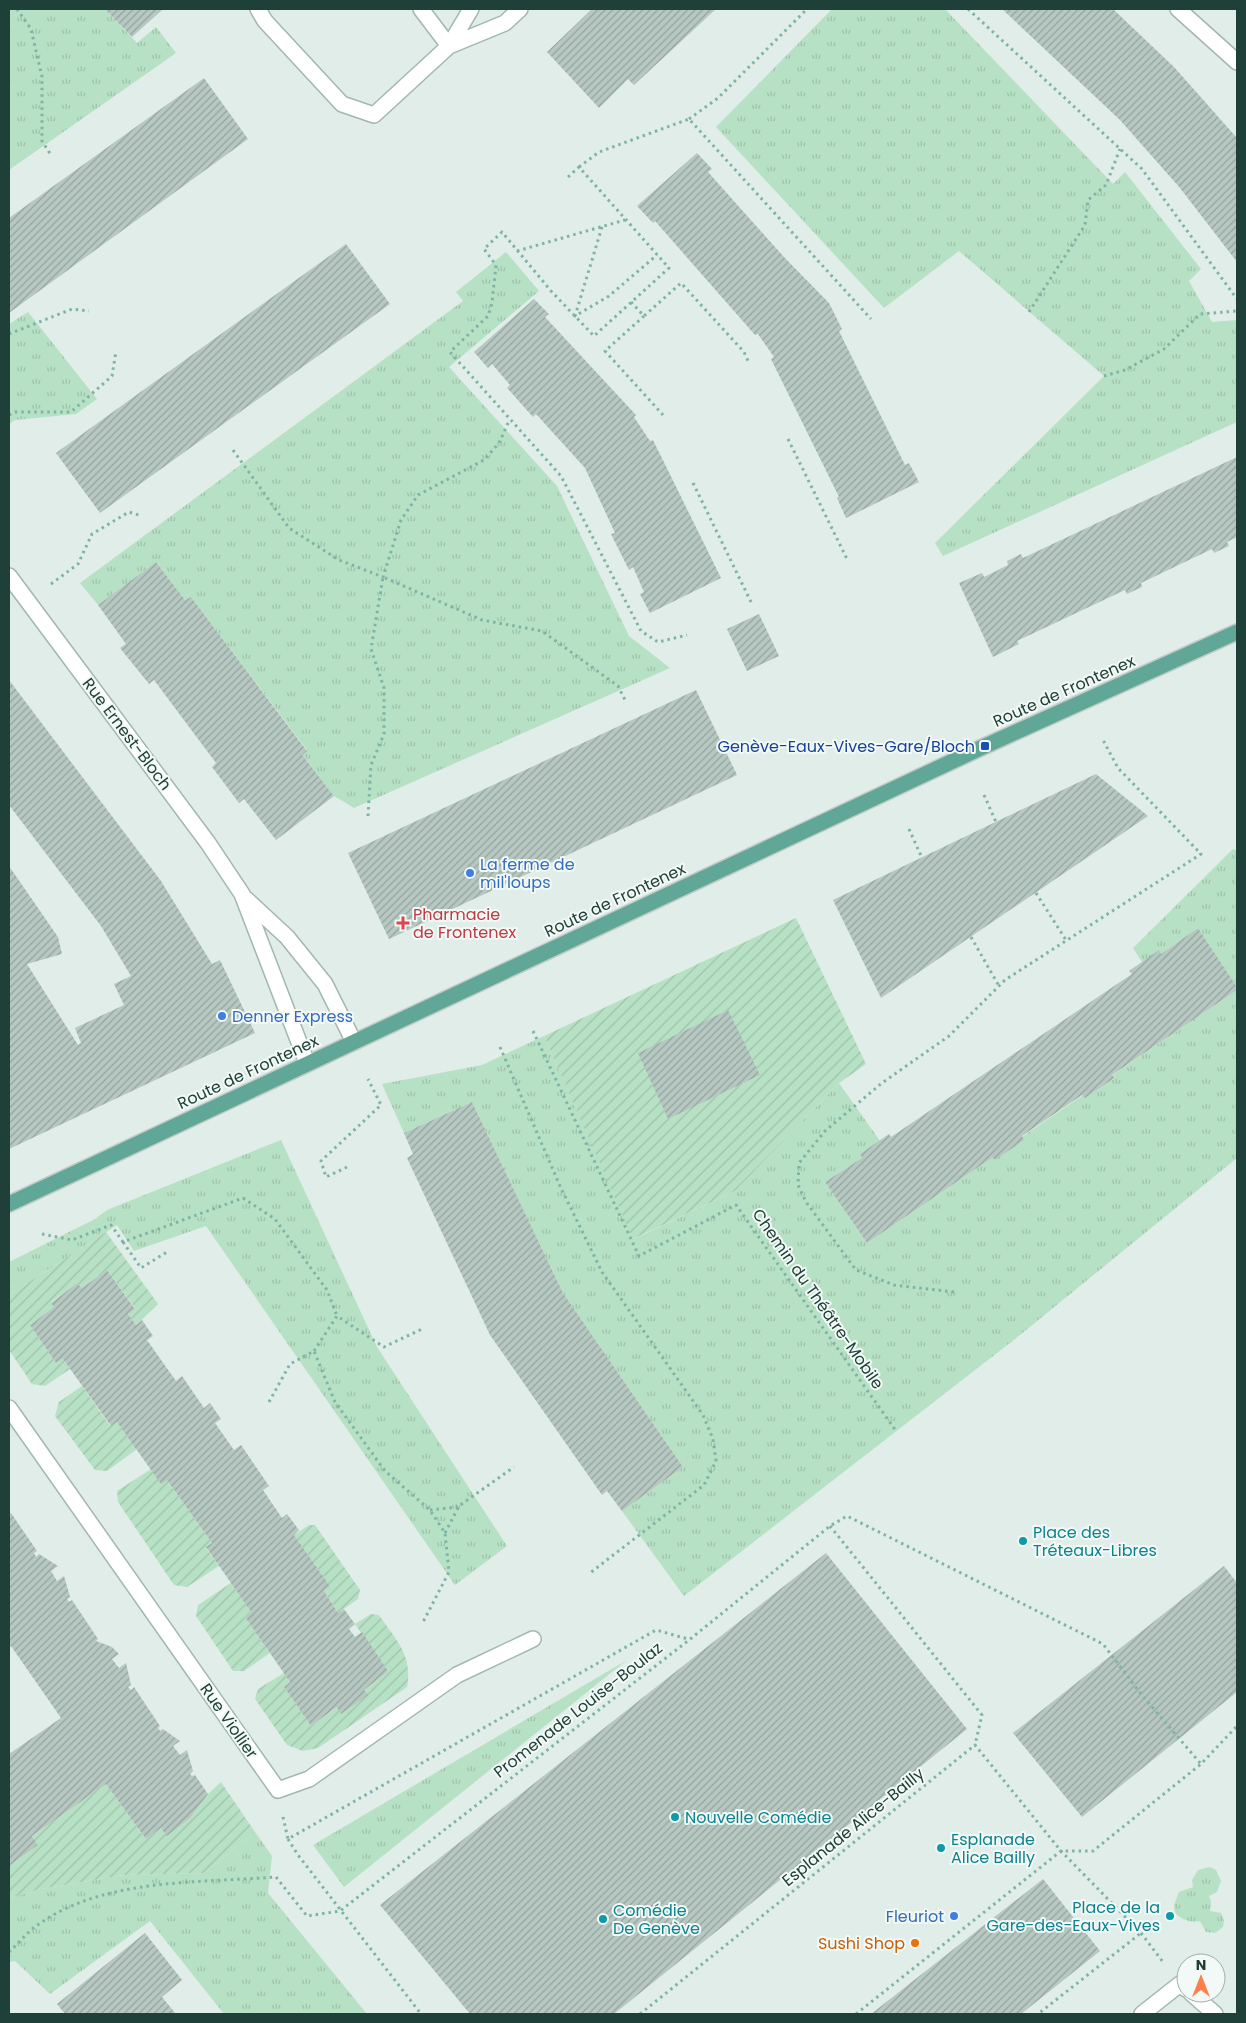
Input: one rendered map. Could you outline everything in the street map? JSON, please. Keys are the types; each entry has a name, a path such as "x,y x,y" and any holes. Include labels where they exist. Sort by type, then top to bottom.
{"main road":[{"name":"Route de Frontenex","path":"9,1204 985,746 1237,632"}],"street":[{"path":"258,9 265,21 342,104 374,115 450,46 471,9"},
{"path":"421,9 450,46"},
{"path":"450,46 505,23 520,9"},
{"path":"1178,9 1237,62"},
{"name":"Rue Ernest-Bloch","path":"9,576 208,843 242,894 287,937 325,984 354,1042"},
{"name":"Rue Ernest-Bloch","path":"242,894 306,1063"},
{"name":"Rue Viollier","path":"9,1408 278,1790"},
{"path":"278,1790 309,1779 458,1675 532,1639"},
{"path":"1142,2014 1176,1995"},
{"path":"1202,2003 1215,2014"}],"path":[{"path":"17,9 30,29 42,77 42,140 51,155"},
{"path":"568,177 599,152 689,119 718,98 807,9"},
{"path":"968,9 1142,169 1237,299"},
{"path":"689,119 871,319"},
{"path":"1029,312 1085,225 1088,200 1106,184 1120,149"},
{"path":"579,167 669,268 594,336 574,316 502,232 484,249 496,264 492,303 488,316 450,352 561,476 641,631 658,642 687,635"},
{"path":"517,251 625,220"},
{"path":"574,316 602,227"},
{"path":"574,316 609,296 657,255"},
{"path":"663,415 605,351 680,283 744,352 749,363"},
{"path":"631,302 644,316"},
{"path":"9,334 72,309 90,311"},
{"path":"1104,376 1125,370 1164,349 1200,314 1237,312"},
{"path":"9,414 15,412 71,412 112,376 116,351"},
{"path":"368,816 371,765 384,734 384,688 371,649 383,576 401,520 418,495 484,460 500,443 510,420"},
{"path":"788,438 847,559"},
{"path":"233,450 289,528 339,560 383,576 482,620 542,631 618,686 625,700"},
{"path":"693,483 752,604"},
{"path":"51,584 78,564 92,534 129,512 142,516"},
{"path":"954,1292 894,1285 856,1270 806,1202 798,1185 799,1163 825,1131 847,1111 882,1083 949,1036 999,986 1066,940 1201,854 1118,768 1103,740"},
{"path":"984,794 996,822"},
{"path":"909,829 922,858"},
{"path":"1036,893 1066,940"},
{"path":"971,937 999,986"},
{"name":"Chemin du Théâtre-Mobile","path":"533,1031 638,1256 736,1205 896,1431"},
{"path":"500,1047 560,1186 602,1272 703,1415 713,1439 716,1461 704,1485 590,1573"},
{"path":"347,1167 326,1177 321,1161 338,1143 381,1105 368,1079"},
{"path":"123,1242 242,1198 275,1219 327,1290 337,1316 384,1346 422,1329"},
{"path":"42,1234 72,1240 111,1225 141,1268 167,1252"},
{"path":"269,1402 290,1364 314,1351 337,1316"},
{"path":"314,1351 334,1402 385,1471 430,1510 445,1533 450,1572 422,1624"},
{"path":"445,1533 459,1506 514,1467"},
{"path":"430,1510 459,1506"},
{"name":"Promenade Louise-Boulaz","path":"340,1911 688,1640 830,1526 847,1516 1103,1644 1141,1694 1201,1764"},
{"path":"830,1526 982,1715 975,1745 1061,1851 1140,1933 1176,1977"},
{"path":"288,1839 656,1630 688,1640"},
{"path":"856,2014 1061,1851 1094,1851 1201,1764 1237,1726"},
{"name":"Esplanade Alice-Bailly","path":"640,2014 975,1745"},
{"path":"278,1790 288,1839 340,1911 421,2014"},
{"path":"9,1952 40,1924 91,1897 139,1888 276,1877 306,1916 340,1911"},
{"path":"1038,2014 1140,1933"}],"green space":[{"path":"9,9 105,9 137,43 156,27 176,53 9,170"},
{"path":"832,9 945,9 1113,184 1125,172 1201,269 1189,281 1212,322 1237,320 1237,422 943,556 935,543 1104,376 959,251 884,308 716,127"},
{"path":"506,252 539,291 449,367 557,486 629,636 670,668 354,808 334,796 302,755 307,750 191,597 185,600 156,562 98,605 80,583 463,301 456,292"},
{"path":"28,312 97,399 76,414 15,420 9,424 9,324"},
{"path":"1233,849 1237,850 1237,987 1198,928 1161,954 1142,962 1133,948"},
{"path":"796,918 866,1064 839,1083 735,1191 633,1239 544,1036"},
{"path":"1237,990 1237,1158 1015,1339 684,1596 622,1511 683,1467 563,1293 472,1102 404,1133 382,1084 482,1065 544,1036 634,1239 735,1191 839,1083 880,1141 860,1154 862,1158 825,1182 867,1243"},
{"path":"281,1140 377,1347 507,1546 455,1585 206,1226 134,1251 117,1225 9,1295 9,1262 95,1219 107,1210"},
{"path":"106,1232 158,1304 136,1325 128,1314 135,1308 107,1270 82,1288 77,1283 51,1302 54,1307 30,1325 56,1363 63,1359 70,1369 45,1386 32,1384 9,1350 9,1295"},
{"path":"82,1386 110,1426 117,1422 137,1449 107,1471 95,1470 55,1416 59,1402"},
{"path":"151,1469 167,1480 212,1543 206,1548 219,1566 187,1587 174,1585 118,1502 117,1491"},
{"path":"309,1525 315,1525 360,1590 358,1599 338,1613 324,1591 330,1586 294,1535"},
{"path":"231,1583 251,1612 245,1617 270,1653 244,1671 233,1671 196,1616 198,1605"},
{"path":"371,1614 379,1615 402,1648 408,1666 407,1687 318,1748 303,1751 287,1745 255,1699 258,1689 284,1673 290,1682 284,1687 311,1726 388,1671 355,1624"},
{"path":"627,1660 344,1887 313,1845"},
{"path":"221,1782 255,1832 204,1873 124,1875 41,1889 9,1898 9,1866 38,1845 32,1836 106,1784 146,1839 161,1828 168,1835 190,1818 208,1794"},
{"path":"255,1832 272,1856 268,1893 367,2014 224,2014 150,1921 50,1994 15,1961 9,1962 9,1898 41,1889 124,1875 204,1873"},
{"path":"1210,1867 1216,1870 1221,1881 1217,1892 1209,1896 1211,1901 1210,1911 1221,1913 1224,1920 1223,1927 1215,1933 1206,1932 1200,1921 1190,1921 1175,1913 1174,1905 1179,1892 1193,1887 1192,1880 1198,1870"}],"building":[{"path":"105,9 163,9 132,37"},
{"path":"592,9 716,9 634,85 628,79 599,108 547,52"},
{"path":"1002,9 1113,9 1174,67 1237,138 1237,262 1180,188 1120,120"},
{"path":"204,78 248,139 9,313 9,218"},
{"path":"697,153 712,169 708,172 784,257 829,303 842,329 839,331 905,465 909,463 919,482 846,518 837,498 839,497 771,359 774,357 758,334 755,335 655,221 653,223 637,206"},
{"path":"346,244 390,304 100,513 56,453"},
{"path":"534,299 549,314 545,317 636,415 634,417 650,441 653,440 721,578 650,613 640,594 644,592 633,567 629,570 611,534 615,533 585,468 536,414 533,417 507,388 510,385 492,364 488,368 474,352"},
{"path":"1237,457 1237,537 1227,542 1229,546 1214,553 1212,549 1141,583 1142,587 1127,594 1125,590 1017,641 1019,644 993,657 959,583 982,573 984,577 1008,565 1007,561 1021,554 1023,558"},
{"path":"156,562 185,600 191,597 307,751 302,755 334,796 276,840 244,799 239,803 212,767 216,763 154,680 149,684 120,648 126,644 98,605"},
{"path":"759,614 779,656 747,671 727,629"},
{"path":"9,680 161,881 212,964 220,960 255,1033 9,1149 9,866 58,937 62,954 27,964 78,1045 81,1043 75,1028 124,1005 114,984 131,976 101,926 9,805"},
{"path":"696,690 737,775 389,939 348,853"},
{"path":"1096,774 1148,816 881,998 833,900"},
{"path":"1198,928 1237,987 1237,990 1112,1075 1114,1078 1085,1098 1082,1095 1022,1136 1024,1140 995,1160 993,1157 867,1243 825,1182 862,1158 860,1154 889,1134 891,1137 1132,974 1129,971 1159,950 1161,954"},
{"path":"728,1010 760,1075 668,1119 638,1053"},
{"path":"472,1102 563,1293 683,1467 622,1511 607,1491 602,1495 490,1335 407,1158 413,1154 404,1133"},
{"path":"107,1270 135,1309 128,1314 136,1325 142,1320 153,1336 147,1340 176,1381 182,1376 204,1408 210,1403 221,1419 215,1423 234,1450 241,1445 269,1486 263,1490 282,1518 287,1514 299,1530 294,1535 330,1586 324,1591 338,1613 344,1609 355,1624 349,1629 355,1637 362,1632 388,1671 364,1690 368,1695 341,1714 337,1707 311,1726 284,1687 290,1682 245,1617 251,1612 206,1547 212,1543 167,1480 161,1484 117,1422 111,1426 63,1359 56,1363 30,1325 54,1307 51,1303 77,1283 82,1288"},
{"path":"11,1513 37,1551 34,1553 36,1557 39,1554 58,1566 51,1571 57,1581 64,1576 70,1597 67,1599 69,1602 72,1600 98,1639 96,1641 112,1647 119,1654 112,1659 119,1668 126,1663 131,1685 128,1687 131,1690 134,1687 160,1726 158,1728 160,1731 163,1729 180,1741 173,1746 180,1755 187,1750 193,1771 190,1774 192,1776 195,1775 208,1794 190,1818 167,1836 161,1828 146,1839 106,1784 32,1836 38,1845 9,1866 9,1754 61,1718 11,1646 9,1648 9,1514"},
{"name":"Nouvelle Comédie","path":"826,1553 967,1729 614,2014 470,2014 380,1905"},
{"path":"1224,1566 1237,1583 1237,1692 1082,1817 1013,1733"},
{"path":"1043,1879 1100,1951 1021,2014 871,2014"},
{"path":"145,1933 182,1980 162,1997 176,2014 65,2014 57,2004"}],"place":[{"name":"Genève-Eaux-Vives-Gare/Bloch","path":"985,746"},
{"name":"La ferme de mil'loups","path":"470,873"},
{"name":"Pharmacie de Frontenex","path":"403,923"},
{"name":"Denner Express","path":"222,1016"},
{"name":"Place des Tréteaux-Libres","path":"1023,1541"},
{"name":"Nouvelle Comédie","path":"675,1817"},
{"name":"Esplanade Alice Bailly","path":"941,1848"},
{"name":"Fleuriot","path":"954,1916"},
{"name":"Place de la Gare-des-Eaux-Vives","path":"1170,1916"},
{"name":"Comédie De Genève","path":"603,1919"},
{"name":"Sushi Shop","path":"915,1943"}]}
